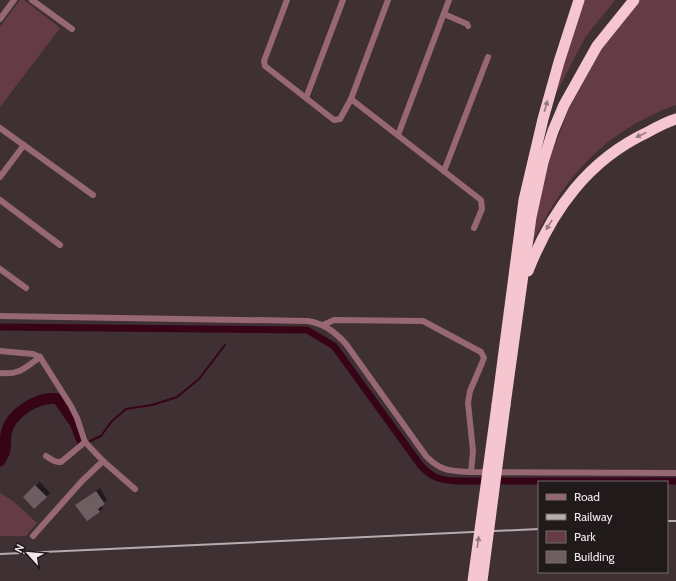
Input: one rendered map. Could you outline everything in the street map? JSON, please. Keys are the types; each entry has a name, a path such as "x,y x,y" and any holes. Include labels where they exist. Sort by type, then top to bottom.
{"highway":[{"path":"517,285 524,200 542,118 558,62 579,0"},
{"path":"482,581 501,405 517,285 523,216 538,158 560,101 592,44 627,0"},
{"path":"517,285 530,217 543,162 553,131 564,105 597,46 634,0"},
{"path":"517,285 547,228 567,197 586,175 600,162 635,138 676,119"},
{"path":"473,581 501,405"}],"street":[{"path":"0,19 14,0"},
{"path":"32,0 72,29"},
{"path":"287,0 264,61 264,65 334,120 338,120 342,116 351,99 388,0"},
{"path":"306,98 343,0"},
{"path":"398,135 449,0"},
{"path":"444,14 468,26"},
{"path":"444,171 488,57"},
{"path":"351,99 480,200 482,209 474,228"},
{"path":"0,128 93,195"},
{"path":"0,177 24,145"},
{"path":"0,200 60,245"},
{"path":"0,269 26,288"},
{"path":"0,316 308,321 323,324 346,344 426,456 440,468 471,472 676,473"},
{"path":"323,324 334,320 423,321 481,352 484,358 470,391 468,403 473,451 471,472"},
{"path":"0,352 33,354 40,358 71,406 77,418 85,442 103,461 135,489"},
{"path":"0,373 11,374 21,371 40,358"},
{"path":"46,456 61,462 85,442"},
{"path":"32,536 82,481 103,461"}],"green space":[{"path":"20,0 24,0 60,28 0,107 0,27"},
{"path":"583,0 615,0 586,36 551,103"},
{"path":"641,0 676,0 676,105 627,128 588,160 572,178 557,199 543,221 531,246 548,163 569,108 601,50"},
{"path":"0,493 13,501 37,523 26,536 0,536"}],"building":[{"path":"35,485 47,497 34,509 23,497"},
{"path":"96,491 105,504 98,509 100,512 87,521 75,505"}],"waterway":[{"path":"2,327 307,330 334,346 421,466 437,478 456,481 676,481"},
{"path":"90,441 101,436 111,422 126,409 152,405 177,397 199,379 225,345"},
{"path":"0,461 5,450 6,434 13,419 26,408 42,400 58,399 75,423 82,441"}],"railway":[{"path":"668,521 676,521"},
{"path":"0,554 538,529"}]}
